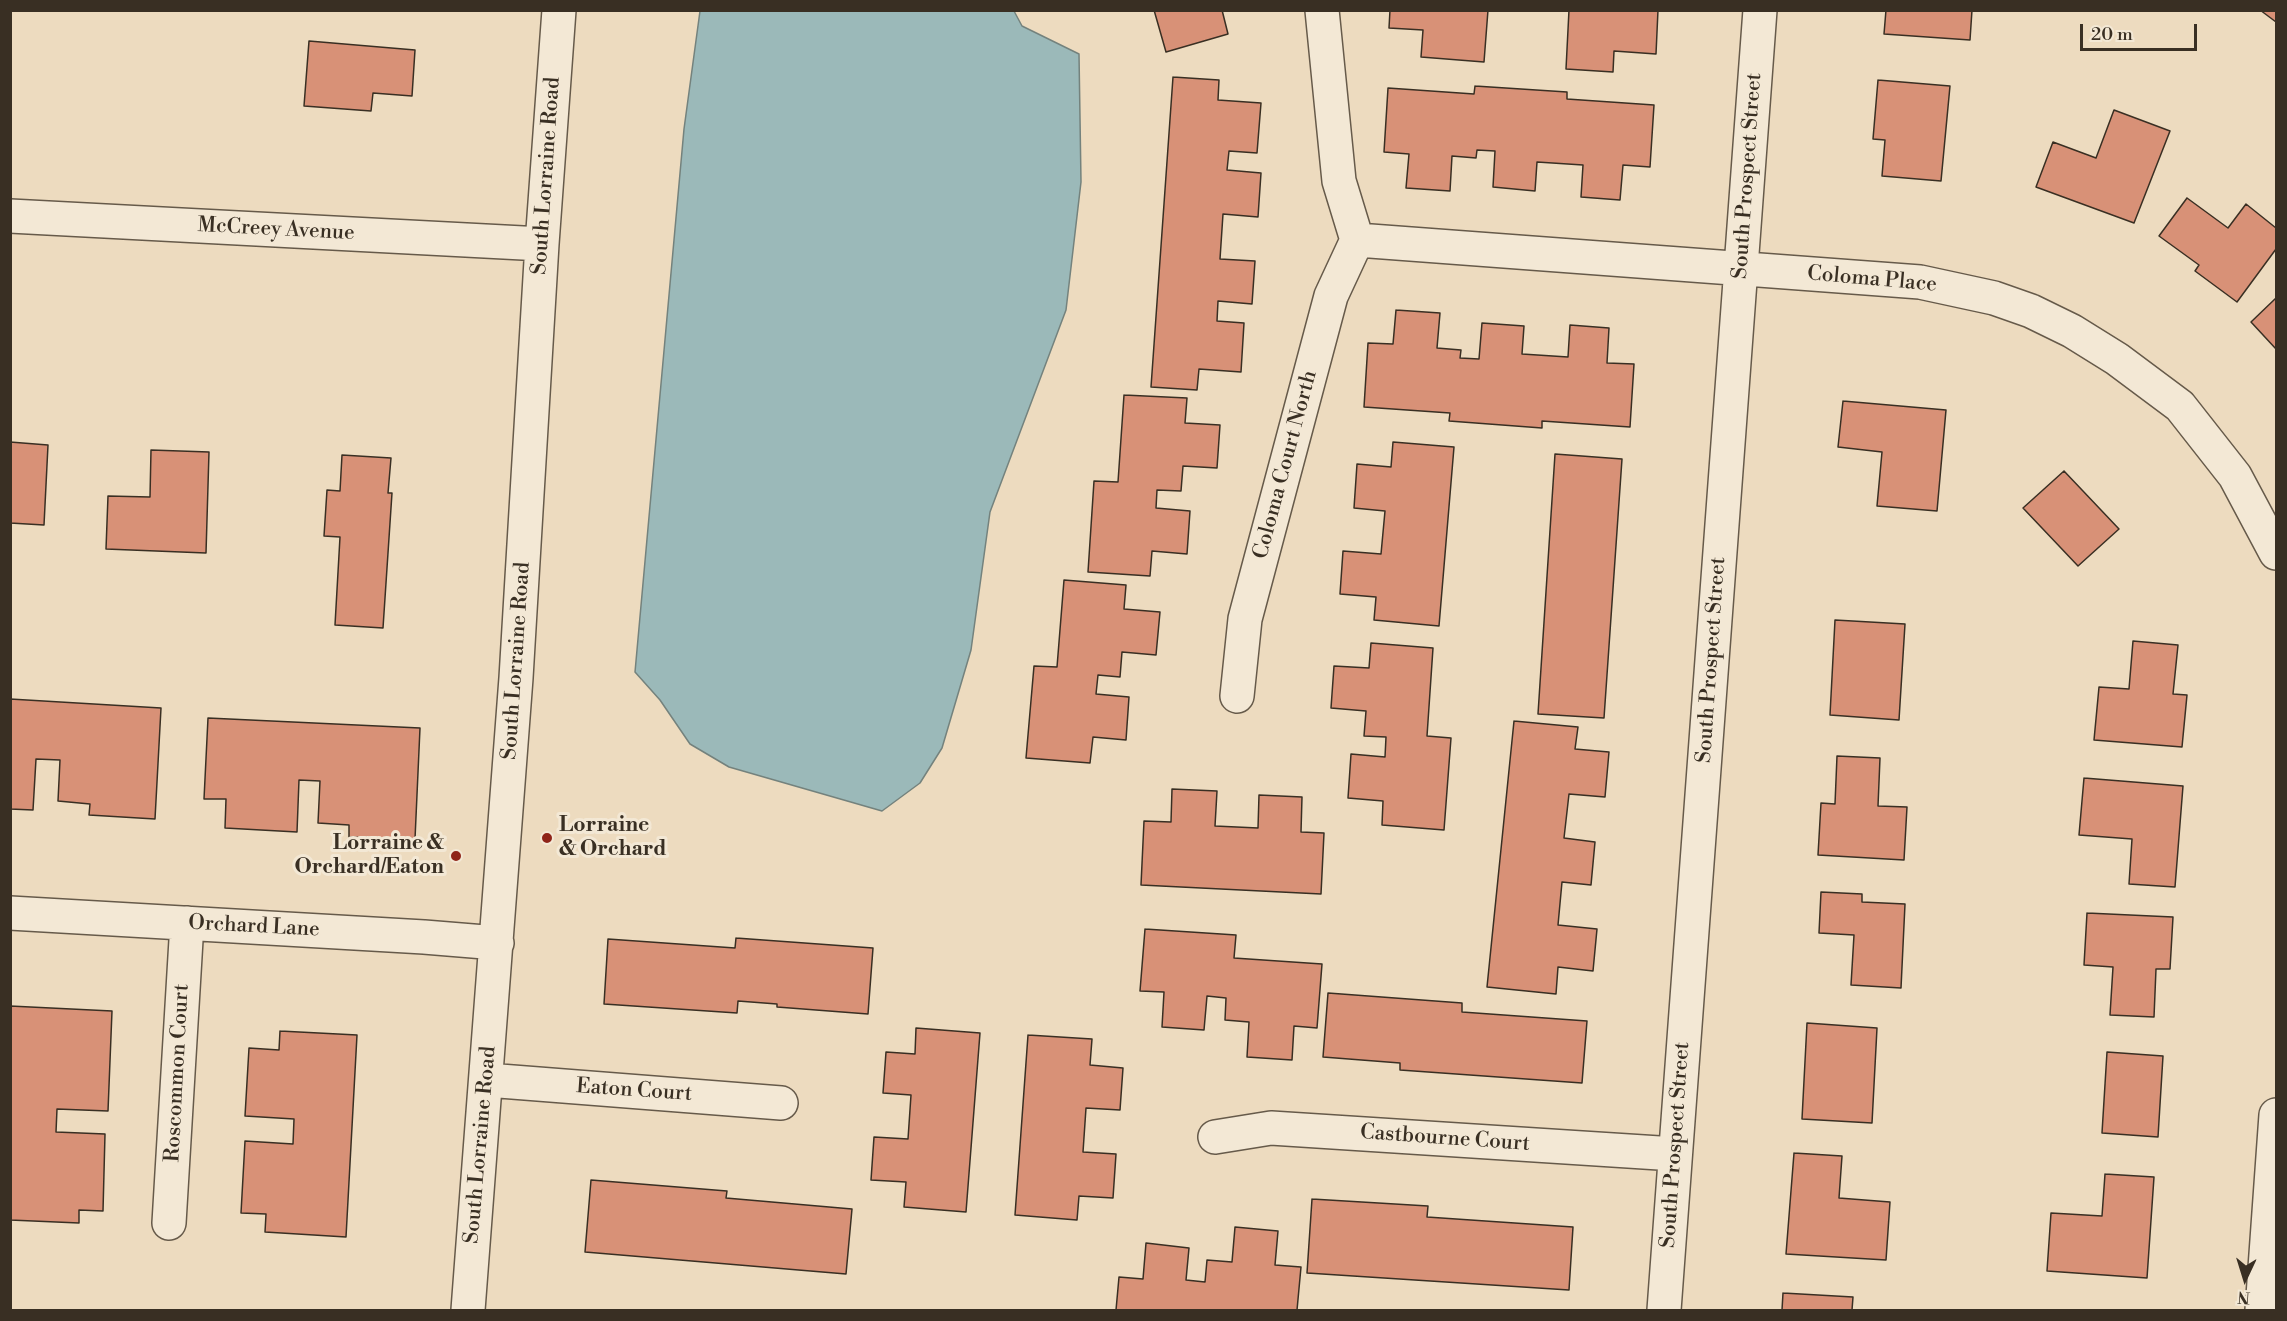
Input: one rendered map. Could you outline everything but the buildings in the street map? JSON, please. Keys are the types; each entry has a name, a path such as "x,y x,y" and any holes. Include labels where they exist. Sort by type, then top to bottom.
{"street":[{"name":"South Lorraine Road","path":"468,1311 516,678 542,244 559,10"},
{"path":"1322,10 1339,181 1357,240"},
{"name":"South Prospect Street","path":"1664,1311 1760,10"},
{"name":"McCreey Avenue","path":"10,216 542,244"},
{"name":"Coloma Place","path":"1357,240 1920,282 1954,288 2013,304 2072,331 2117,359 2180,406 2235,476 2277,553"},
{"name":"Coloma Court North","path":"1237,696 1248,608 1331,296 1357,240"},
{"name":"Orchard Lane","path":"10,913 424,936 497,943"},
{"name":"Roscommon Court","path":"170,1223 187,922"},
{"name":"Eaton Court","path":"487,1080 781,1103"},
{"path":"2262,1311 2277,1115"},
{"name":"Castbourne Court","path":"1215,1137 1271,1128 1676,1154"}],"water":[{"path":"700,11 1014,11 1022,26 1079,54 1081,182 1066,310 990,512 971,650 942,748 920,783 882,811 729,767 690,744 660,700 635,672 684,129"}],"place":[{"name":"Lorraine & Orchard","path":"547,838"},
{"name":"Lorraine & Orchard/Eaton","path":"456,856"}]}
